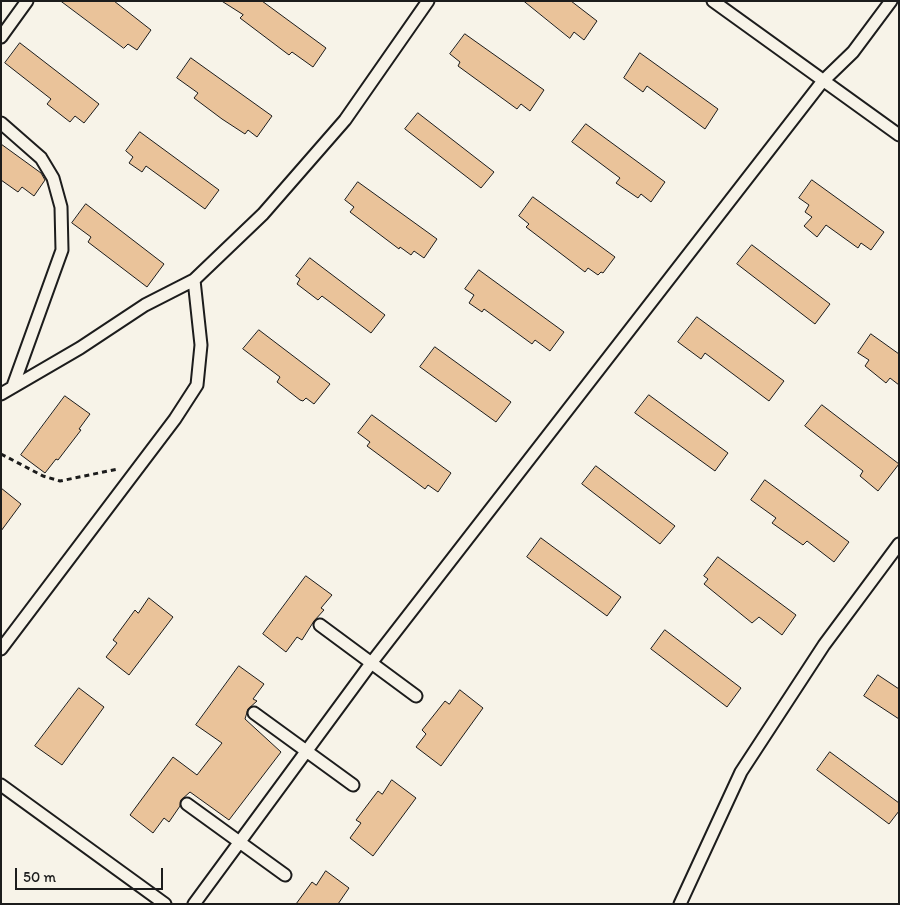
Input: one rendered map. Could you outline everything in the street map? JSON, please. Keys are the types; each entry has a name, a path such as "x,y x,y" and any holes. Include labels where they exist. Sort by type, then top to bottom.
{"lane":[{"path":"1,38 27,1"},
{"path":"1,394 80,348 145,305 194,280 263,214 344,120 428,1"},
{"path":"713,1 822,82 899,135"},
{"path":"194,904 372,662 822,82 853,52 891,1"},
{"path":"1,123 41,158 53,178 61,207 62,250 13,386"},
{"path":"1,649 175,419 197,384 201,345 194,280"},
{"path":"680,904 741,772 824,645 899,544"},
{"path":"320,625 416,696"},
{"path":"254,712 353,786"},
{"path":"1,784 165,904"},
{"path":"187,804 285,876"}],"path":[{"path":"1,454 43,476 60,480 140,465"}],"building":[{"path":"61,1 114,1 151,30 137,50 128,44 124,48"},
{"path":"222,1 262,1 326,48 313,67 292,52 289,55 240,18 243,15"},
{"path":"524,1 571,1 597,21 584,40 574,32 570,38"},
{"path":"465,34 544,90 530,111 521,104 517,109 458,66 460,62 450,54"},
{"path":"20,43 99,104 84,123 75,116 70,122 47,104 51,99 5,63"},
{"path":"640,53 718,109 705,129 647,86 643,92 624,78"},
{"path":"191,58 272,116 257,137 248,130 245,134 222,119 194,98 198,93 177,78"},
{"path":"418,113 494,172 481,188 405,129"},
{"path":"586,124 665,182 651,202 641,194 638,198 616,183 620,178 572,142"},
{"path":"140,132 219,190 205,209 146,166 142,172 129,163 133,157 126,151"},
{"path":"1,144 41,173 45,180 34,196 22,187 18,192 1,180"},
{"path":"812,180 884,232 871,250 861,243 858,248 826,225 817,237 804,226 812,217 805,212 809,205 799,198"},
{"path":"358,182 437,239 424,258 414,251 411,255 400,247 399,249 350,212 354,207 345,200"},
{"path":"533,197 615,257 603,273 601,272 598,275 588,268 585,272 526,227 529,224 519,216"},
{"path":"86,204 164,264 147,287 88,242 91,237 72,223"},
{"path":"752,245 830,304 815,324 737,264"},
{"path":"310,258 385,315 371,333 322,296 318,300 297,284 300,279 296,276"},
{"path":"479,270 564,332 550,351 535,340 532,344 484,309 482,312 469,303 474,295 465,289"},
{"path":"697,317 784,381 769,401 705,353 701,359 678,342"},
{"path":"259,330 330,384 314,404 306,398 303,401 300,400 277,382 280,377 243,349"},
{"path":"871,334 899,354 899,385 890,378 886,383 865,366 869,360 858,353"},
{"path":"435,347 511,402 496,422 420,367"},
{"path":"649,395 728,453 715,471 635,413"},
{"path":"65,396 90,414 79,429 81,430 58,460 56,459 45,473 21,455"},
{"path":"822,405 899,464 878,491 860,476 863,471 805,426"},
{"path":"372,415 451,473 438,492 428,485 425,489 367,446 370,442 358,433"},
{"path":"596,466 675,526 660,544 582,484"},
{"path":"765,480 849,542 834,562 807,541 803,545 772,523 776,518 751,500"},
{"path":"1,488 21,504 1,531"},
{"path":"541,538 621,597 607,616 527,557"},
{"path":"718,557 796,615 782,635 759,617 752,623 704,584 708,579 704,576"},
{"path":"306,576 332,595 321,608 324,610 314,621 302,640 297,637 286,652 263,634"},
{"path":"149,598 173,617 129,675 106,657 117,643 113,640 135,610 138,613"},
{"path":"665,630 741,688 727,707 651,649"},
{"path":"239,666 264,684 253,699 257,701 248,709 245,719 281,752 229,820 190,792 181,800 180,806 169,822 164,818 153,833 130,815 173,757 197,775 222,743 196,725"},
{"path":"878,675 899,689 899,719 864,696"},
{"path":"79,688 104,707 62,765 35,746"},
{"path":"460,690 483,708 441,766 416,747 426,734 422,730 445,701 449,704"},
{"path":"830,752 899,803 899,811 889,824 817,770"},
{"path":"392,780 416,798 373,856 350,838 361,823 356,820 378,791 382,794"},
{"path":"326,871 349,888 338,904 296,904 312,882 316,885"}]}
